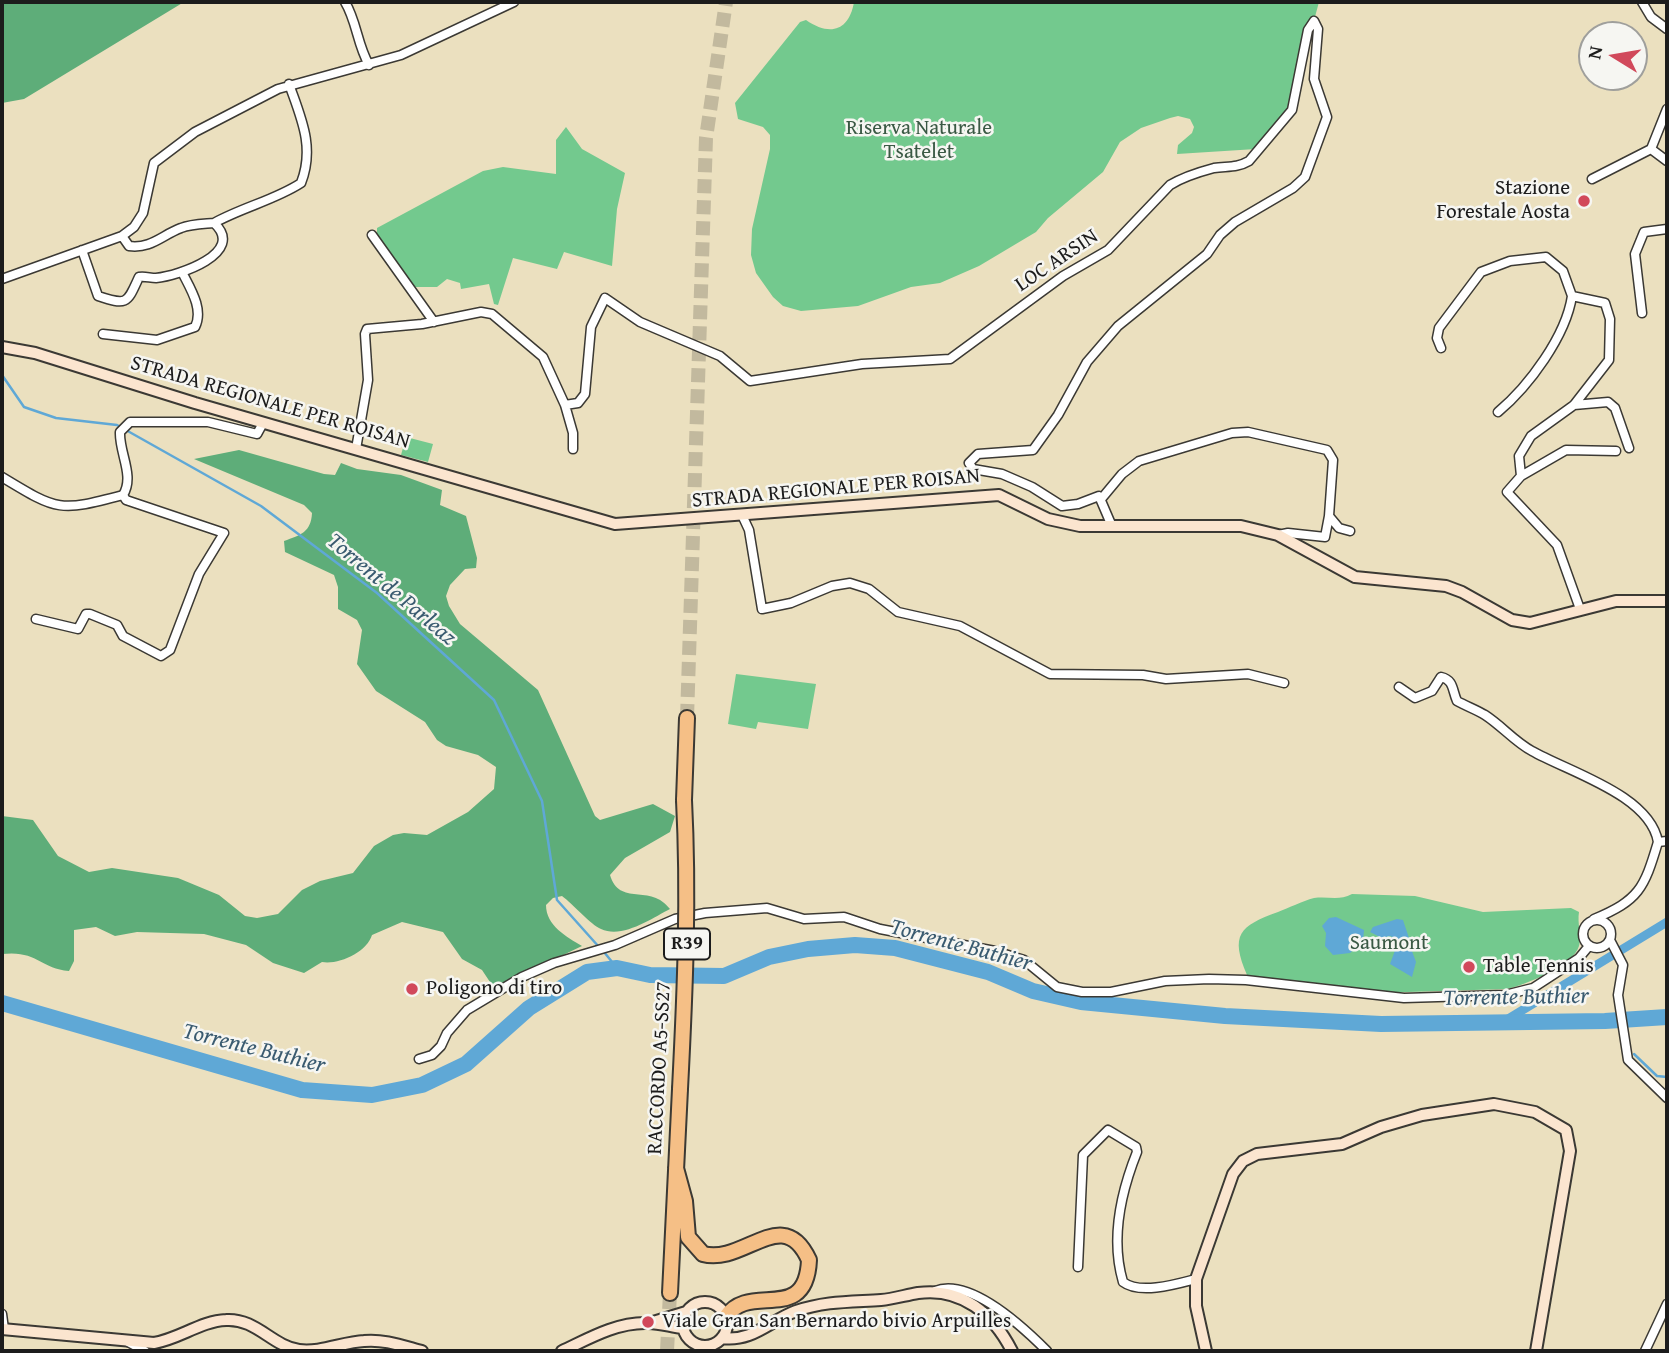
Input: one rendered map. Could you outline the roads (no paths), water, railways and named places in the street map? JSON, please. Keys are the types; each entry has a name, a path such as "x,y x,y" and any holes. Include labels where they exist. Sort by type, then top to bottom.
{"highway":[{"name":"RACCORDO A5-SS27","path":"670,1293 687,967 688,873 684,800 688,718"},
{"path":"676,1168 685,1201 688,1237 703,1254 726,1256 768,1235 782,1235 794,1239 809,1260 804,1284 796,1294 781,1301 744,1302 733,1306 726,1322"}],"main road":[{"name":"STRADA REGIONALE PER ROISAN","path":"2,347 35,353 263,423 615,524 742,516 982,494 1009,497 1060,523 1080,526 1241,526 1278,534 1355,577 1446,586 1512,620 1530,623 1580,609 1628,600 1665,603"},
{"path":"1206,1351 1196,1306 1196,1279 1233,1174 1247,1158 1262,1153 1342,1144 1381,1127 1422,1115 1494,1104 1535,1112 1566,1130 1570,1152 1536,1351"},
{"path":"687,1312 683,1328 688,1338 703,1348 722,1338 740,1339 756,1334 785,1315 824,1302 886,1300 932,1292 962,1298 984,1311 1012,1351"},
{"path":"562,1351 611,1328 651,1323 687,1312 694,1305 710,1303 720,1308 734,1333 756,1334"},
{"path":"3,1329 128,1342 170,1340 209,1324 227,1320 250,1324 283,1345 297,1350 376,1341 422,1351"},
{"path":"722,1338 726,1322"},
{"path":"651,1323 683,1328"}],"street":[{"path":"345,2 355,18 362,52 369,65"},
{"path":"2,279 122,236 140,220 151,171 162,155 195,132 293,83 369,65 401,54 514,2"},
{"path":"1642,2 1651,17 1667,29"},
{"name":"LOC ARSIN","path":"565,405 578,403 585,394 591,327 595,312 605,298 640,321 720,356 750,381 862,364 950,359 1063,276 1108,250 1170,185 1182,178 1216,168 1240,166 1249,161 1292,110 1308,30 1314,21 1318,29 1314,79 1327,117 1324,131 1301,182 1235,222 1220,235 1207,254 1118,326 1087,362 1070,396 1033,450 978,454 969,463 973,470 1002,474 1032,487 1062,506 1078,504 1093,496 1102,498"},
{"path":"122,236 129,246 159,242 182,227 214,223 245,206 286,193 302,183 308,154 307,135 293,83"},
{"path":"1592,179 1651,149 1667,109"},
{"path":"1651,149 1667,161"},
{"path":"82,250 98,296 117,303 126,301 131,296 139,276 157,278 182,272 217,254 222,245 222,232 214,223"},
{"path":"1642,313 1636,246 1644,232 1667,229"},
{"path":"372,235 434,322"},
{"path":"1440,348 1437,338 1439,328 1471,281 1490,266 1546,257 1563,271 1572,296 1570,311 1536,371 1514,399 1498,412"},
{"path":"103,334 157,340 195,327 199,320 197,305 182,272"},
{"path":"1521,475 1520,456 1531,436 1574,405 1609,360 1610,319 1605,303 1572,296"},
{"path":"356,449 368,380 365,334 368,329 434,322 481,312 492,314 543,357 565,405 573,433 573,449"},
{"path":"1574,405 1608,402 1615,408 1629,448"},
{"path":"123,495 128,480 120,432 127,424 136,421 208,422 257,434 263,423"},
{"path":"1111,524 1102,498 1122,474 1139,461 1215,438 1248,432 1327,450 1333,460 1325,537 1278,534"},
{"path":"1580,609 1557,545 1507,492 1521,475 1566,450 1616,452"},
{"path":"3,481 38,500 64,508 123,495"},
{"path":"36,619 78,629 86,614 90,614 117,625 123,636 161,656 170,650 199,574 224,533 126,500 123,495"},
{"path":"742,516 749,530 762,609 791,603 832,586 850,583 869,589 898,612 960,626 1049,674 1143,675 1166,678 1257,675 1284,683"},
{"path":"1329,516 1339,528 1350,531"},
{"path":"1399,687 1415,698 1432,691 1441,677 1446,678 1452,683 1457,701 1486,715 1531,751 1599,783 1645,815 1656,829 1662,842 1639,892 1627,903 1586,924 1582,933 1589,946"},
{"path":"419,1059 432,1055 467,1010 522,977 615,945 675,919 705,913 767,908 804,919 844,917 880,929 995,951 1024,960 1058,987 1082,992 1111,992 1165,982 1246,979 1404,998 1504,995 1533,988 1579,958 1589,946"},
{"path":"1594,919 1607,923 1612,944 1622,959 1623,974 1618,995 1628,1060 1667,1098"},
{"path":"1589,946 1599,948 1612,944"},
{"path":"1078,1267 1083,1155 1108,1130 1136,1147 1138,1152 1121,1195 1118,1229 1123,1282 1128,1286 1148,1287 1196,1279"},
{"path":"932,1292 953,1287 976,1298 1014,1318 1047,1351"},
{"path":"1645,1351 1667,1304"},
{"path":"2,1314 3,1329"},
{"path":"128,1342 145,1351"}],"water":[{"path":"1336,917 1364,930 1363,941 1350,953 1333,955 1325,946 1326,933 1322,926 1329,918"},
{"path":"1397,919 1403,920 1409,938 1404,942 1409,943 1416,962 1412,977 1390,964 1397,945 1402,941 1390,936 1382,938 1370,932 1373,927"}],"waterway":[{"name":"Torrent de Parleaz","path":"2,375 24,407 56,418 117,425 261,506 377,593 494,700 542,801 557,900 599,947"},
{"path":"1503,1022 1667,922"},
{"name":"Torrente Buthier","path":"2,1003 302,1090 372,1095 422,1085 466,1064 529,1008 587,972 617,968 650,975 724,976 769,957 808,949 855,945 895,948 988,972 1033,991 1081,1002 1225,1016 1381,1024 1605,1021 1667,1017"},
{"name":"Torrent de Parleaz","path":"604,952 617,968"},
{"path":"1634,1054 1657,1076 1667,1077"}],"tunnel":[{"path":"687,718 706,138 726,2"},
{"path":"667,1351 670,1293"}],"place":[{"name":"Stazione Forestale Aosta","path":"1584,201"},
{"name":"Table Tennis","path":"1469,967"},
{"name":"Poligono di tiro","path":"412,989"},
{"name":"Viale Gran San Bernardo bivio Arpuilles","path":"648,1322"}],"park label":[{"name":"Riserva Naturale Tsatelet","path":"919,141"},
{"name":"Saumont","path":"1389,944"}]}
